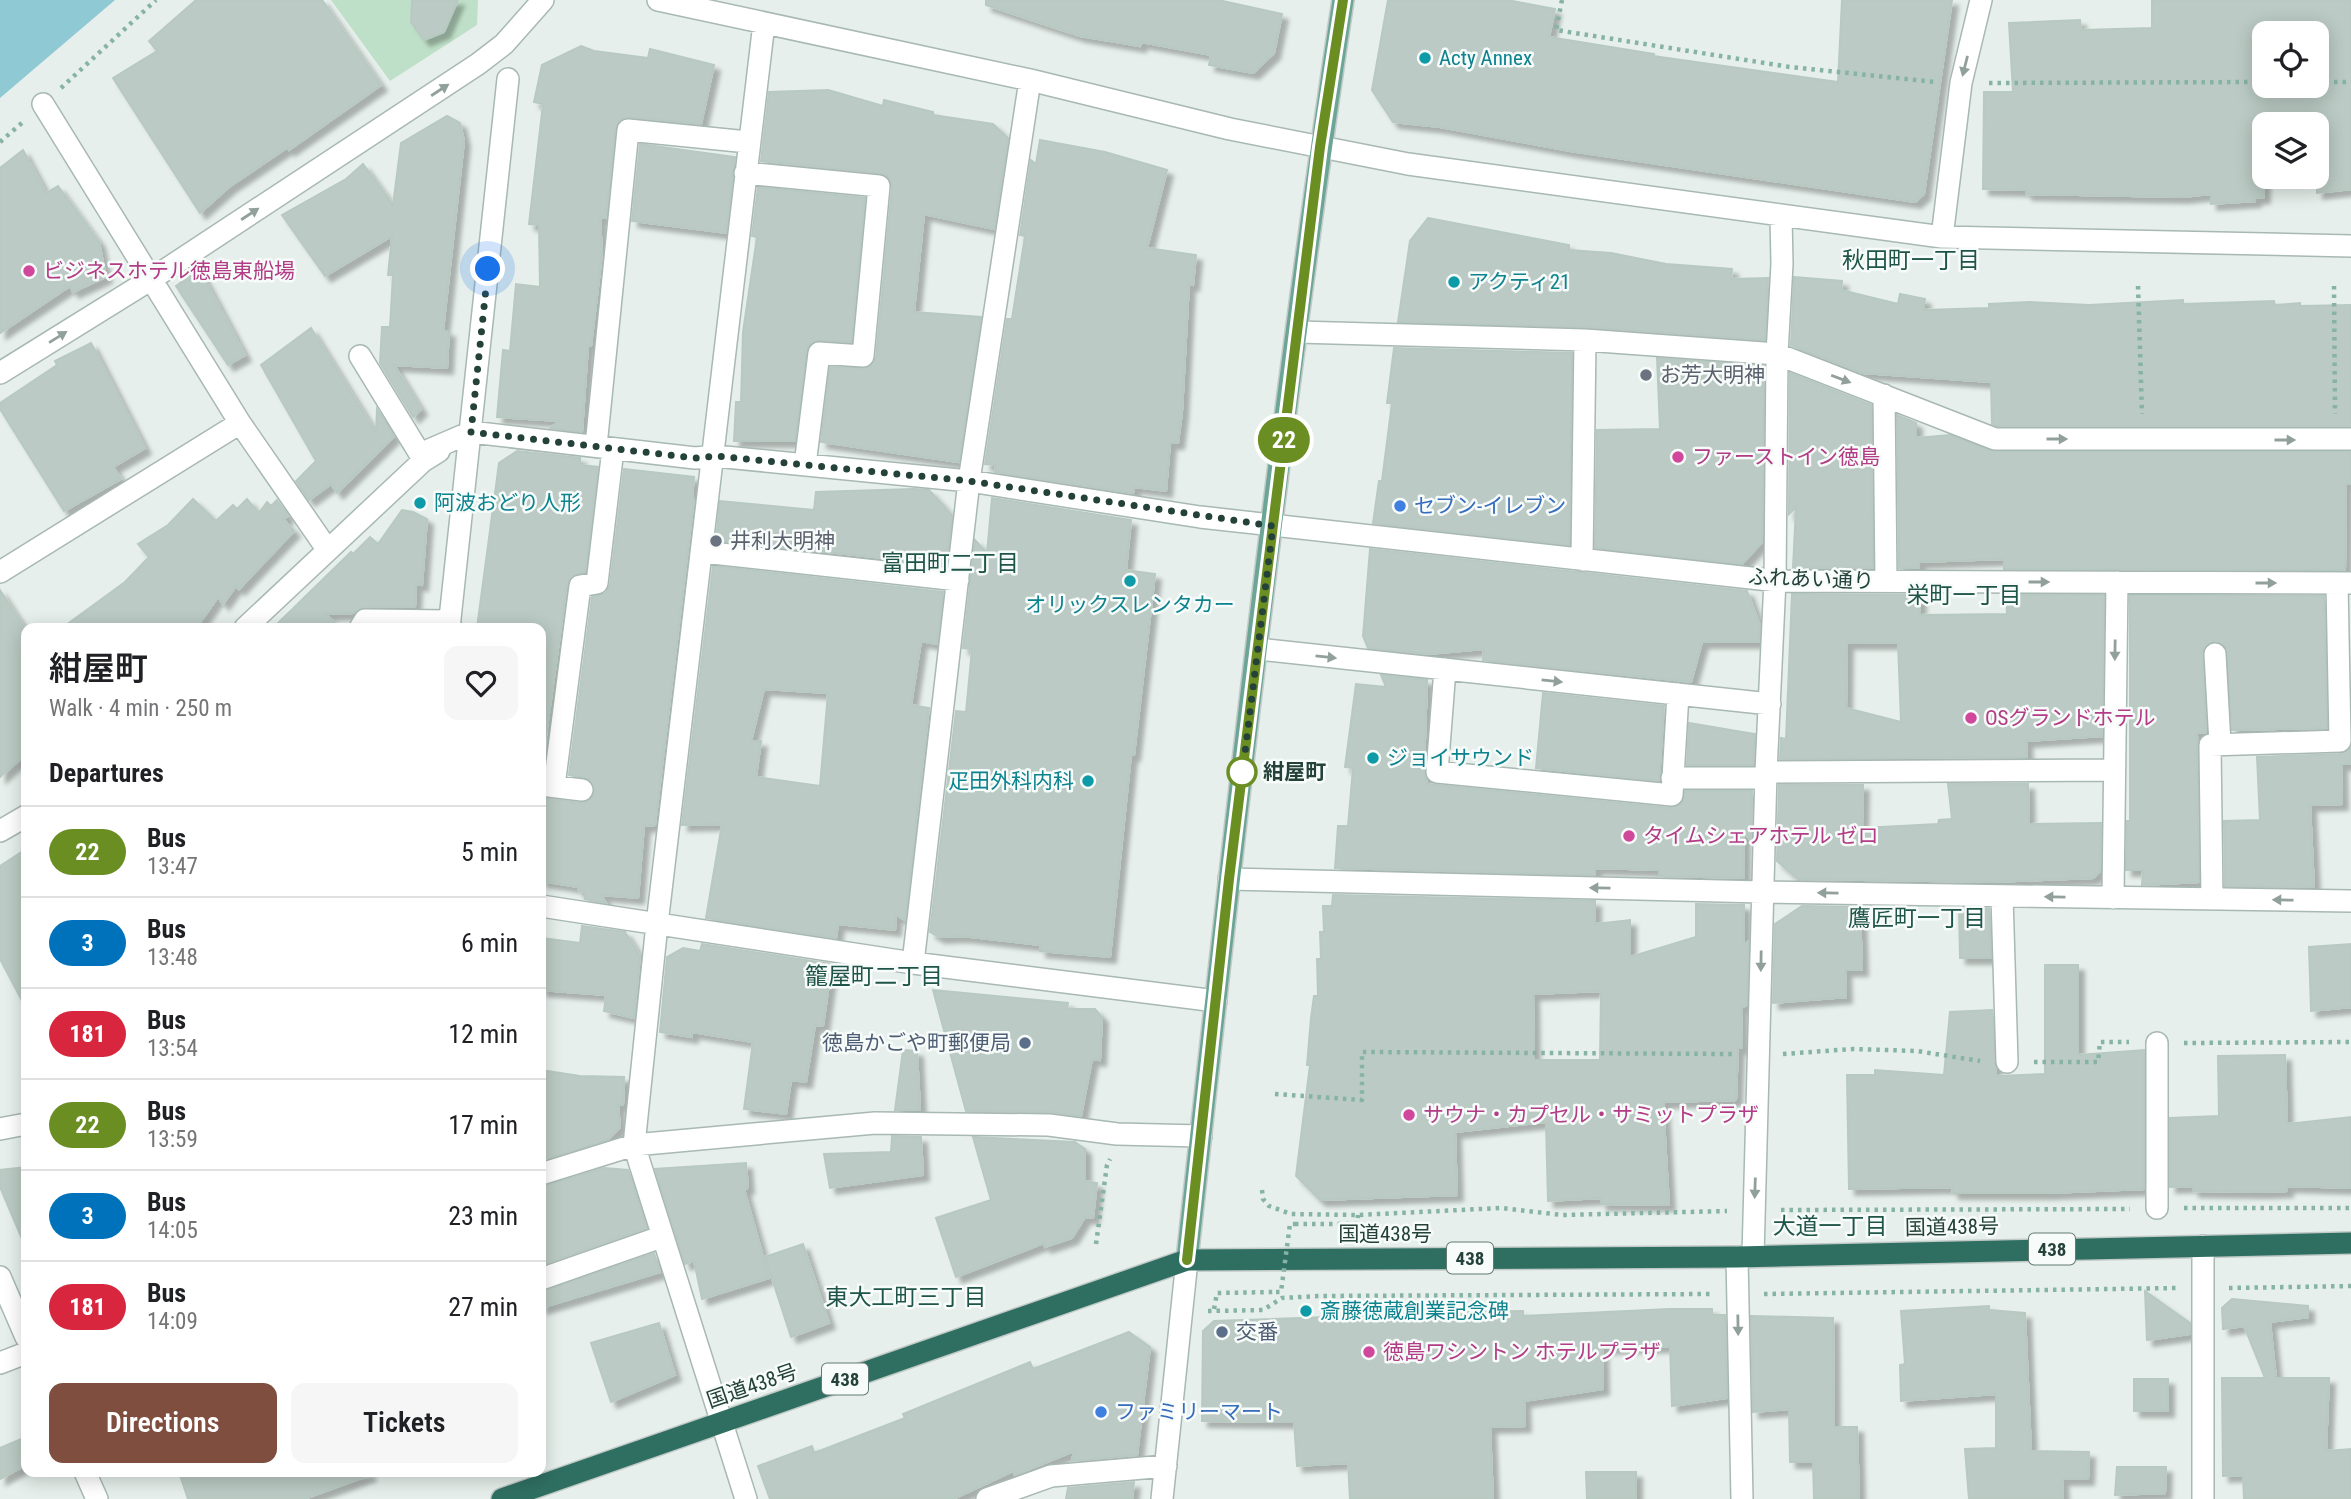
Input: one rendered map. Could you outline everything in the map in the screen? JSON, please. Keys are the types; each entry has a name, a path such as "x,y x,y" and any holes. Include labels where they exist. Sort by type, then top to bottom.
{"highway":[{"name":"国道438号","path":"502,1499 1187,1260 1745,1257 2351,1243"}],"main road":[{"path":"1187,1260 1229,879 1320,147 1343,0"}],"street":[{"path":"0,373 153,278 478,64 504,44 543,0"},
{"path":"658,0 1030,80 1320,147 1422,166 1942,237 2351,247"},
{"path":"1942,237 1961,83 1981,0"},
{"path":"746,1499 634,1145 657,924 715,456 748,142 764,23"},
{"path":"449,623 508,79"},
{"path":"913,963 969,481 1030,80"},
{"path":"43,104 153,278 240,423 327,550"},
{"path":"582,790 547,785 580,586 597,583 628,130 748,142"},
{"path":"745,173 879,186 863,356 819,353 805,465"},
{"path":"1742,1499 1738,1294 1755,1210 1762,892 1775,580 1781,216"},
{"path":"1297,332 1585,340 1777,354 1996,439 2343,440"},
{"path":"1582,561 1585,340"},
{"path":"360,356 420,454 471,432"},
{"path":"1884,396 1886,581"},
{"path":"0,572 240,423"},
{"path":"250,623 423,461 471,432"},
{"name":"ふれあい通り","path":"471,432 695,458 715,456 969,481 1273,526 1775,580 2344,583"},
{"path":"703,552 958,580"},
{"path":"2113,898 2117,582"},
{"path":"2212,900 2210,745 2340,741 2344,583"},
{"path":"363,623 365,620 428,623"},
{"path":"1258,649 1770,704"},
{"path":"2215,654 2220,744"},
{"path":"1445,669 1437,772 1672,795 1678,694"},
{"path":"1672,778 2113,770"},
{"path":"0,831 21,819"},
{"path":"1229,879 1762,892 2351,901"},
{"path":"2002,896 2007,1062"},
{"path":"546,907 913,963 1216,1001"},
{"path":"2157,1042 2157,1208"},
{"path":"546,1172 634,1145 875,1123 1049,1125 1117,1134 1201,1136"},
{"path":"0,1129 21,1125"},
{"path":"546,1277 661,1237"},
{"path":"2203,1246 2203,1499"},
{"path":"1162,1499 1187,1260"},
{"path":"0,1277 21,1325"},
{"path":"0,1363 21,1355"},
{"path":"987,1499 1051,1475 1166,1466"},
{"path":"87,1477 97,1499"}],"path":[{"path":"0,142 156,0"},
{"path":"1562,0 1556,30 1790,68 1961,83 2252,82"},
{"path":"2329,82 2351,82"},
{"path":"2138,286 2143,439"},
{"path":"2334,286 2343,440"},
{"path":"1275,1094 1362,1100 1362,1052 1759,1055 1853,1049 1917,1051 1975,1061 2098,1062 2100,1042 2351,1042"},
{"path":"1096,1244 1107,1165 1116,1150"},
{"path":"1262,1190 1263,1199 1269,1206 1281,1212 1358,1215 1501,1208 1562,1214 1755,1210 2351,1208"},
{"path":"1214,1309 1217,1293 1281,1292 1290,1224 1357,1224 1358,1215"},
{"path":"1200,1314 1214,1309 1263,1310 1282,1298 1318,1296 2351,1286"}],"green space":[{"path":"331,0 478,0 477,25 390,81"}],"water":[{"path":"0,0 115,0 0,98"}],"building":[{"path":"196,0 322,0 381,85 289,150 288,147 229,187 200,213 113,78 157,51 149,41"},
{"path":"412,0 458,0 444,32 424,40 411,22"},
{"path":"986,0 1218,0 1282,14 1274,53 1253,73 1209,65 1211,55 1141,42 1140,46 1080,36 986,5"},
{"path":"1388,0 1507,0 1555,9 1549,37 1654,54 1653,56 1838,82 1842,0 1952,0 1924,194 1915,202 1570,151 1440,127 1393,122 1372,90"},
{"path":"2152,0 2351,0 2351,189 2317,193 2317,189 2329,189 2329,112 2252,112 2252,189 2264,189 2264,197 2255,198 2255,201 2211,204 2211,194 2182,197 2026,194 2026,190 1983,189 1984,92 2013,92 2009,23 2080,20 2081,30 2152,28"},
{"path":"581,46 594,51 648,58 650,49 714,65 701,124 629,117 622,118 615,128 606,218 600,217 602,254 591,346 588,346 582,432 550,428 560,421 497,417 503,350 510,351 516,284 540,287 539,225 529,224 543,104 534,102 542,65"},
{"path":"828,90 883,106 884,100 933,112 933,115 993,124 1008,138 994,229 924,214 914,312 981,317 959,462 821,442 830,367 868,368 876,358 892,187 887,176 880,173 761,161 769,92"},
{"path":"447,116 460,123 464,141 443,331 449,331 447,368 394,365 421,409 413,417 380,363 382,327 390,327 393,275 388,275 392,236 325,276 282,215 346,179 363,164 393,205 401,143"},
{"path":"1040,140 1105,152 1167,170 1147,248 1196,255 1193,285 1189,284 1182,412 1178,443 1170,443 1166,491 1134,487 1133,493 995,472 996,465 985,464 1007,319 1012,319 1025,236 1020,235 1031,160 1036,164"},
{"path":"640,144 735,157 726,233 632,221"},
{"path":"23,150 46,193 58,186 99,242 106,277 73,292 70,286 0,333 0,168"},
{"path":"758,187 865,198 851,342 819,340 808,346 795,441 734,441 736,402 741,402 743,332 757,237 752,236"},
{"path":"1428,218 1569,245 1569,250 1611,253 1666,264 1732,269 1731,279 1768,278 1765,340 1586,327 1398,322 1410,241"},
{"path":"199,269 245,355 228,365 176,286"},
{"path":"1794,277 1842,281 1841,290 1898,304 1900,294 1925,299 1923,310 1989,308 1989,304 2029,302 2089,305 2183,300 2183,304 2274,301 2275,305 2351,305 2351,426 1997,426 1992,424 1991,382 1863,373 1791,345"},
{"path":"311,328 376,433 377,409 394,436 337,493 331,484 309,500 296,481 316,461 261,365"},
{"path":"91,343 145,448 113,467 121,479 64,511 0,409 0,403 57,365 55,361"},
{"path":"1394,348 1572,353 1569,545 1373,523 1379,481 1382,481 1392,403 1387,403"},
{"path":"1657,358 1764,366 1762,542 1742,564 1595,548 1597,430 1660,429"},
{"path":"1790,373 1871,405 1873,568 1793,568 1796,507 1789,514"},
{"path":"1897,415 1916,423 1916,438 1950,435 1995,452 2351,452 2351,484 2346,484 2345,570 2004,569 2004,559 1919,562 1919,568 1899,568"},
{"path":"517,451 580,458 580,465 598,467 585,572 571,576 567,584 546,736 546,623 478,623 499,463"},
{"path":"624,469 694,477 694,499 655,825 644,826 638,898 601,895 606,903 585,899 585,892 578,891 578,887 546,882 546,799 581,803 592,798 595,792 589,779 569,775 592,597 606,593 610,585"},
{"path":"929,490 952,515 946,565 716,540 720,501 814,510 816,492"},
{"path":"992,498 1131,520 1126,570 1155,574 1134,755 1131,755 1110,957 1040,951 1041,945 962,936 939,937 930,932 956,711 966,712 972,649 963,648 975,540 987,553"},
{"path":"193,499 216,521 233,505 237,509 247,499 259,513 267,502 271,506 277,500 288,516 283,519 294,531 239,589 236,586 223,604 218,597 200,623 69,623 125,582 149,557 138,544 168,525"},
{"path":"402,510 427,519 422,585 416,584 415,607 365,607 354,613 325,614 335,623 278,623 351,552 353,554 370,537 378,544"},
{"path":"1370,549 1747,591 1760,626 1759,642 1702,642 1691,682 1483,660 1484,649 1428,654 1368,648 1363,636"},
{"path":"713,566 943,592 937,644 921,641 911,705 929,708 905,920 896,915 895,930 838,924 836,938 706,918 722,824 682,825","holes":["764,689 828,693 820,786 756,777 761,741 751,741"]},
{"path":"0,590 21,623 21,758 0,777"},
{"path":"1792,594 1920,595 1920,615 2007,614 2006,595 2104,595 2102,736 2026,741 2027,757 1780,759 1781,738 1786,739","holes":["1847,643 1898,643 1901,722 1846,708"]},
{"path":"2130,595 2324,596 2327,728 2232,730 2226,647 2214,641 2203,649 2206,732 2197,733 2199,882 2142,885 2143,870 2126,870 2127,821 2130,821"},
{"path":"1381,675 1427,680 1424,771 1427,784 1671,808 1682,803 1685,791 1752,791 1751,840 1744,833 1744,878 1659,876 1659,870 1595,868 1595,875 1335,868 1338,826 1348,826 1353,768 1345,767 1356,684 1386,687"},
{"path":"1543,693 1664,706 1659,781 1536,768"},
{"path":"1689,723 1755,734 1753,765 1687,765"},
{"path":"2351,748 2351,764 2341,764 2342,804 2310,805 2314,887 2225,886 2224,821 2260,820 2257,757 2340,754"},
{"path":"1948,784 2028,784 2029,824 2101,823 2100,871 2093,878 1992,882 1798,879 1777,861 1779,785 1863,785 1862,828 1938,824 1939,820 1952,819"},
{"path":"21,852 21,999 0,959 0,866"},
{"path":"1333,895 1595,901 1595,924 1630,920 1630,957 1696,937 1696,904 1744,905 1744,945 1748,942 1747,1005 1741,1008 1742,1048 1738,1048 1736,1100 1663,1102 1669,1205 1601,1204 1601,1198 1548,1201 1546,1122 1455,1132 1457,1195 1320,1200 1296,1176 1310,1065 1307,1065 1311,1018 1314,996 1318,996 1317,959 1321,959 1323,906 1332,906","holes":["1601,991 1600,1060 1534,1060 1533,994"]},
{"path":"1802,906 1860,907 1862,970 1845,970 1846,997 1773,1003 1775,924"},
{"path":"1959,908 1989,909 1991,958 1960,958"},
{"path":"582,926 625,932 640,956 634,1018 604,1011 606,995 546,990 546,939 580,943"},
{"path":"702,944 832,964 823,1026 815,1025 806,1082 791,1080 786,1114 744,1109 753,1042 692,1032 692,1037 660,1032 667,957 683,948 700,951"},
{"path":"2351,944 2351,1007 2311,1011 2309,947"},
{"path":"2045,965 2078,965 2078,1055 2144,1050 2144,1189 1953,1193 1952,1187 1849,1189 1847,1075 1875,1075 1875,1070 1944,1075 1950,1012 1992,1010 1996,1076 2045,1074"},
{"path":"933,990 1068,1003 1067,1009 1095,1009 1102,1017 1100,1060 1092,1059 1081,1116 1049,1112 966,1111"},
{"path":"903,1050 917,1051 920,1110 895,1110"},
{"path":"2285,1055 2287,1124 2351,1117 2351,1188 2287,1186 2287,1191 2262,1192 2193,1191 2193,1186 2170,1187 2170,1118 2219,1116 2218,1056"},
{"path":"546,1071 580,1076 624,1077 623,1105 618,1105 620,1127 607,1140 546,1158"},
{"path":"892,1136 921,1137 923,1175 830,1188 824,1154 891,1152"},
{"path":"973,1137 1075,1142 1085,1149 1085,1181 1097,1183 1093,1218 1085,1217 1072,1238 1045,1247 1044,1243 956,1277 936,1218 991,1200"},
{"path":"746,1163 748,1188 744,1189 769,1278 702,1299 694,1261 685,1264 655,1169"},
{"path":"21,1168 21,1236 0,1187 0,1170"},
{"path":"604,1168 628,1170 647,1228 546,1263 546,1185"},
{"path":"803,1244 829,1323 791,1337 765,1257"},
{"path":"654,1253 660,1272 546,1306 546,1290"},
{"path":"2145,1291 2190,1323 2190,1334 2147,1340"},
{"path":"2232,1299 2308,1306 2308,1317 2270,1322 2276,1378 2329,1378 2326,1451 2351,1449 2351,1499 2244,1499 2243,1475 2223,1476 2222,1378 2265,1378 2244,1326 2223,1329 2222,1308"},
{"path":"1989,1306 1989,1310 2025,1313 2031,1451 2089,1452 2088,1479 2062,1479 2063,1499 1969,1499 1965,1449 1996,1448 1996,1394 1901,1401 1900,1365 1905,1364 1901,1311"},
{"path":"1712,1309 1712,1315 1725,1315 1727,1398 1672,1406 1670,1346 1602,1348 1603,1389 1524,1401 1525,1426 1490,1427 1493,1499 1350,1499 1348,1463 1297,1466 1294,1422 1202,1421 1203,1331 1214,1321 1523,1311 1523,1316"},
{"path":"1751,1316 1833,1318 1834,1427 1857,1427 1859,1499 1814,1499 1813,1462 1790,1462 1789,1409 1753,1412"},
{"path":"659,1323 675,1375 611,1402 591,1343"},
{"path":"1129,1332 1150,1347 1137,1455 1072,1461 1074,1451 1015,1475 1013,1471 953,1499 770,1499 758,1466 812,1446 814,1453 905,1418 903,1414 1030,1362 1033,1369"},
{"path":"2134,1379 2168,1379 2168,1411 2134,1411"},
{"path":"21,1439 21,1468 0,1479 0,1448"},
{"path":"2117,1467 2166,1467 2165,1493 2115,1495"},
{"path":"1586,1472 1636,1472 1636,1499 1587,1499"},
{"path":"181,1477 364,1477 304,1499 188,1499"},
{"path":"1134,1482 1132,1499 1066,1499 1068,1488"}],"bus line":[{"name":"22","path":"1187,1260 1229,879 1320,147 1343,0"}],"place":[{"name":"Acty Annex","path":"1425,58"},
{"name":"ビジネスホテル徳島東船場","path":"29,271"},
{"name":"アクティ21","path":"1454,282"},
{"name":"お芳大明神","path":"1646,375"},
{"name":"ファーストイン徳島","path":"1678,457"},
{"name":"阿波おどり人形","path":"420,503"},
{"name":"セブン-イレブン","path":"1400,506"},
{"name":"井利大明神","path":"716,541"},
{"name":"オリックスレンタカー","path":"1130,581"},
{"name":"OSグランドホテル","path":"1971,718"},
{"name":"ジョイサウンド","path":"1373,758"},
{"name":"紺屋町","path":"1242,772"},
{"name":"疋田外科内科","path":"1088,781"},
{"name":"タイムシェアホテル ゼロ","path":"1629,836"},
{"name":"徳島かごや町郵便局","path":"1025,1043"},
{"name":"サウナ・カプセル・サミットプラザ","path":"1409,1115"},
{"name":"斎藤徳蔵創業記念碑","path":"1306,1311"},
{"name":"交番","path":"1222,1332"},
{"name":"徳島ワシントン ホテルプラザ","path":"1369,1352"},
{"name":"ファミリーマート","path":"1101,1412"}],"district":[{"name":"秋田町一丁目","path":"1911,260"},
{"name":"富田町二丁目","path":"950,563"},
{"name":"栄町一丁目","path":"1964,595"},
{"name":"鷹匠町一丁目","path":"1917,918"},
{"name":"籠屋町二丁目","path":"874,976"},
{"name":"大道一丁目","path":"1830,1226"},
{"name":"東大工町三丁目","path":"906,1297"}],"route":[{"path":"488,269 471,432 695,458 715,456 969,481 1273,526 1242,777 1242,772"}]}
